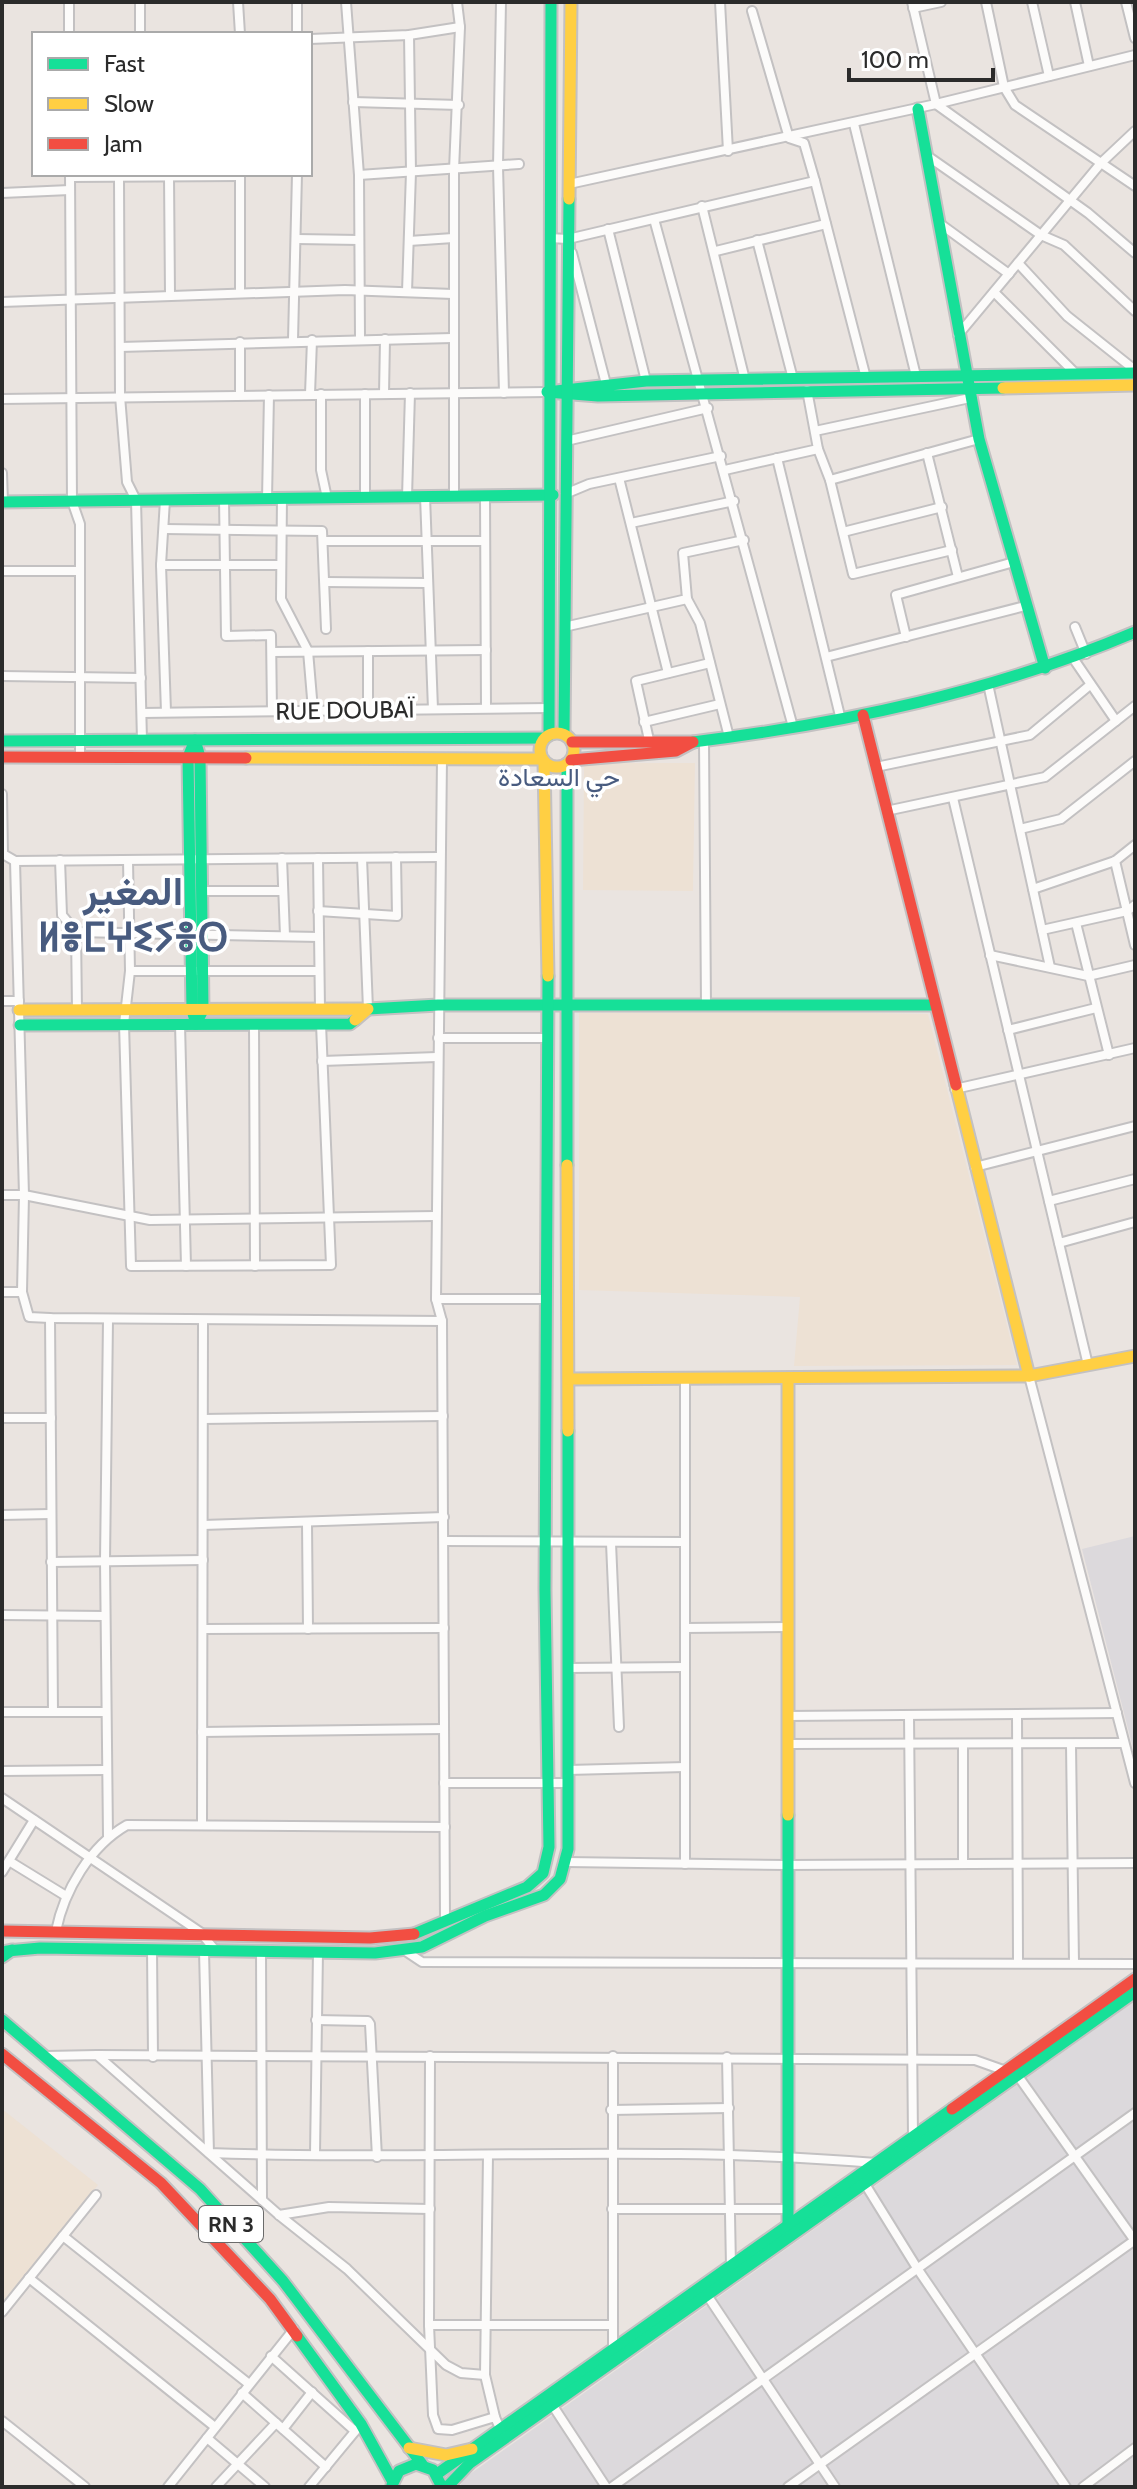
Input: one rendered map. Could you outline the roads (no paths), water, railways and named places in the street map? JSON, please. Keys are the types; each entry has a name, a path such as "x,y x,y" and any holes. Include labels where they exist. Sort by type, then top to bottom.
{"main road":[{"path":"2,1931 200,1932 370,1938 420,1934 527,1887 543,1873 549,1847 545,1540 549,1005 543,760 540,750 547,736 549,708 547,392 551,2"},
{"path":"5,1953 261,1950 375,1953 422,1947 485,1916 544,1895 560,1879 566,1862 569,762 564,627 564,495 571,2"},
{"path":"918,109 979,439 1045,668"},
{"path":"566,391 646,381 916,376 968,386 1076,374 1135,372"},
{"path":"547,392 703,393 1135,385"},
{"path":"2,502 564,495"},
{"path":"2,741 547,736 698,741 841,720 988,684 1086,654 1135,632"},
{"path":"863,715 933,1005 1029,1376"},
{"path":"195,740 196,1024"},
{"path":"2,757 543,760 558,767 569,762 676,751 698,741"},
{"path":"195,859 201,891 196,934"},
{"path":"19,1006 77,1010 197,1010 368,1009 438,1005 933,1005"},
{"path":"20,1025 350,1024 368,1009"},
{"path":"569,1379 1029,1376 1135,1356"},
{"path":"788,1378 788,2225"},
{"path":"392,2485 404,2467 422,2464 437,2474 445,2487 470,2463 553,2406 705,2293 731,2267 788,2225 1135,1979"},
{"path":"437,2474 613,2351 705,2293 865,2184 1135,1992"},
{"name":"RN 3","path":"2,2020 200,2189 283,2281 422,2464"},
{"name":"RN 3","path":"2,2054 161,2183 294,2329 392,2485"},
{"path":"408,2448 446,2455 472,2449"}],"street":[{"path":"69,2 69,32"},
{"path":"140,2 140,32"},
{"path":"238,2 240,32"},
{"path":"297,2 297,32"},
{"path":"346,2 359,175 360,339"},
{"path":"454,496 453,238 460,27 457,2"},
{"path":"501,2 498,166 504,393"},
{"path":"720,2 728,151"},
{"path":"941,2 912,5 936,104 1070,201 1135,253"},
{"path":"986,2 1004,87 1015,105 1134,183"},
{"path":"1032,2 1049,76"},
{"path":"1075,2 1089,66"},
{"path":"1130,6 1135,38"},
{"path":"752,11 789,138"},
{"path":"312,39 409,35 460,27"},
{"path":"407,292 411,172 409,35"},
{"path":"569,184 854,124 1135,55"},
{"path":"353,102 459,105"},
{"path":"854,124 916,376"},
{"path":"958,335 1101,163 1135,131"},
{"path":"789,138 804,143 866,378"},
{"path":"926,155 1041,235 1064,245 1135,311"},
{"path":"359,175 519,164"},
{"path":"80,757 80,524 72,501 70,176 130,176"},
{"path":"169,176 170,295"},
{"path":"240,176 240,293"},
{"path":"293,340 297,291 297,176"},
{"path":"119,177 120,396 127,482 136,500 142,740"},
{"path":"549,238 568,239 815,181"},
{"path":"2,193 70,190"},
{"path":"702,206 716,251 745,380"},
{"path":"654,219 734,501 793,727"},
{"path":"938,223 1009,274"},
{"path":"716,251 826,224"},
{"path":"608,229 646,381"},
{"path":"409,241 453,238"},
{"path":"297,239 359,240"},
{"path":"568,239 606,384"},
{"path":"757,240 793,379"},
{"path":"1018,263 1067,316 1135,372"},
{"path":"2,302 297,291 453,294"},
{"path":"994,292 1076,374"},
{"path":"120,347 452,338"},
{"path":"384,394 385,339"},
{"path":"310,394 312,340"},
{"path":"240,342 240,395"},
{"path":"815,431 968,386"},
{"path":"807,390 818,449 830,480 853,574 952,550"},
{"path":"2,399 547,392"},
{"path":"407,497 410,393"},
{"path":"321,394 321,470 327,498"},
{"path":"365,394 365,497"},
{"path":"267,499 269,395"},
{"path":"566,441 708,408"},
{"path":"830,480 979,439"},
{"path":"725,470 818,449"},
{"path":"927,453 958,577"},
{"path":"564,495 589,484 721,456"},
{"path":"777,458 841,720"},
{"path":"2,473 2,502"},
{"path":"619,478 668,673"},
{"path":"425,496 428,650 433,709"},
{"path":"485,496 486,708"},
{"path":"282,498 281,599 308,651 313,710"},
{"path":"224,499 226,636 271,635 272,711"},
{"path":"165,500 161,565 166,712"},
{"path":"631,523 734,501"},
{"path":"843,532 942,507"},
{"path":"165,529 322,531 326,629"},
{"path":"729,737 700,623 687,599 683,553 744,540"},
{"path":"324,541 485,541"},
{"path":"906,637 896,595 1014,562"},
{"path":"161,565 281,565"},
{"path":"2,571 80,571"},
{"path":"325,582 427,583"},
{"path":"564,627 687,599"},
{"path":"826,657 1025,606"},
{"path":"1075,627 1086,654"},
{"path":"272,652 486,650"},
{"path":"368,651 368,710"},
{"path":"1073,658 1116,721"},
{"path":"649,740 636,681 710,663"},
{"path":"2,676 141,678"},
{"path":"988,684 1050,967"},
{"path":"876,767 1030,735 1090,685"},
{"path":"644,722 720,704"},
{"path":"886,811 1045,777 1135,706"},
{"name":"RUE DOUBAÏ","path":"142,713 549,708"},
{"path":"698,741 706,1006"},
{"path":"442,759 436,1299 442,1321 445,1922"},
{"path":"1020,829 1061,819 1135,761"},
{"path":"2,794 3,854 15,861 439,857"},
{"path":"953,798 1088,1365"},
{"path":"1033,889 1115,861 1135,845"},
{"path":"318,911 397,916 396,857"},
{"path":"282,858 285,936"},
{"path":"318,858 320,1009"},
{"path":"362,858 368,1009"},
{"path":"60,860 62,915 76,932 77,1010"},
{"path":"128,860 130,971 124,1024 131,1266 331,1265 321,1024"},
{"path":"15,861 24,1195 22,1292 29,1317 442,1321"},
{"path":"1115,861 1131,908 1135,945"},
{"path":"201,891 283,891"},
{"path":"1042,930 1131,908"},
{"path":"1076,923 1109,1055"},
{"path":"76,932 319,937"},
{"path":"990,955 1088,976 1135,965"},
{"path":"130,971 319,971"},
{"path":"2,1001 19,1006"},
{"path":"1008,1030 1096,1008"},
{"path":"180,1024 186,1266"},
{"path":"254,1024 255,1266"},
{"path":"438,1038 549,1038"},
{"path":"955,1089 1135,1048"},
{"path":"322,1061 437,1057"},
{"path":"975,1167 1135,1126"},
{"path":"1049,1201 1135,1179"},
{"path":"2,1195 24,1195 129,1216 184,1219 436,1216"},
{"path":"1059,1243 1135,1222"},
{"path":"2,1292 22,1292"},
{"path":"436,1299 547,1299"},
{"path":"50,1318 53,1712"},
{"path":"108,1320 105,1561 108,1836"},
{"path":"202,1824 203,1321"},
{"path":"1029,1376 1135,1783"},
{"path":"685,1379 685,1864"},
{"path":"203,1419 443,1416"},
{"path":"2,1418 51,1418"},
{"path":"2,1515 50,1514"},
{"path":"203,1525 444,1517"},
{"path":"307,1523 308,1629"},
{"path":"444,1541 685,1542"},
{"path":"611,1543 619,1727"},
{"path":"51,1562 203,1560"},
{"path":"2,1615 105,1616"},
{"path":"685,1628 788,1627"},
{"path":"203,1629 444,1628"},
{"path":"568,1668 685,1667"},
{"path":"2,1712 105,1712"},
{"path":"787,1716 1117,1713"},
{"path":"1017,1714 1018,1961"},
{"path":"909,1715 913,1865 910,1962 913,2138"},
{"path":"202,1732 444,1729"},
{"path":"787,1744 963,1746 1124,1743"},
{"path":"1071,1745 1074,1962"},
{"path":"963,1746 963,1864"},
{"path":"444,1783 549,1783 568,1777 685,1767"},
{"path":"2,1771 106,1770"},
{"path":"2,1798 200,1932 210,1951 205,2056 209,2153"},
{"path":"2,1872 34,1820"},
{"path":"56,1931 66,1896 91,1858 108,1836 127,1825 445,1827"},
{"path":"9,1861 66,1896"},
{"path":"566,1862 787,1865 1135,1863"},
{"path":"403,1949 422,1962 1018,1961 1135,1964"},
{"path":"152,1950 153,2057"},
{"path":"261,1950 259,2056 262,2200"},
{"path":"315,2154 318,1952"},
{"path":"316,2020 368,2021 377,2157"},
{"path":"97,2055 279,2215 347,2269 446,2365 461,2373 485,2375"},
{"path":"45,2056 727,2057 980,2061 1006,2071"},
{"path":"430,2056 429,2325 433,2415 438,2429 452,2430 495,2417"},
{"path":"613,2056 613,2351"},
{"path":"727,2057 731,2267"},
{"path":"788,2487 1135,2241 1018,2076"},
{"path":"611,2110 729,2108"},
{"path":"553,2406 609,2487 1135,2113"},
{"path":"209,2153 377,2157 787,2155 876,2163"},
{"path":"488,2155 485,2375 501,2431"},
{"path":"865,2184 917,2268 1066,2487"},
{"path":"2,2312 96,2195"},
{"path":"279,2215 329,2207 430,2209"},
{"path":"612,2209 788,2209"},
{"path":"63,2236 249,2384"},
{"path":"29,2278 215,2427"},
{"path":"705,2293 835,2487"},
{"path":"429,2325 613,2325"},
{"path":"182,2487 171,2483 294,2329"},
{"path":"271,2356 358,2427 309,2487"},
{"path":"216,2487 312,2392"},
{"path":"242,2393 326,2467"},
{"path":"2,2421 85,2487"},
{"path":"207,2438 265,2487"},
{"path":"1083,2487 1135,2448"}],"district":[{"name":"حي السعادة","path":"559,777"},
{"name":"المغير ⵍⴻⵎⵖⵉⵢⴻⵔ","path":"133,913"}]}
